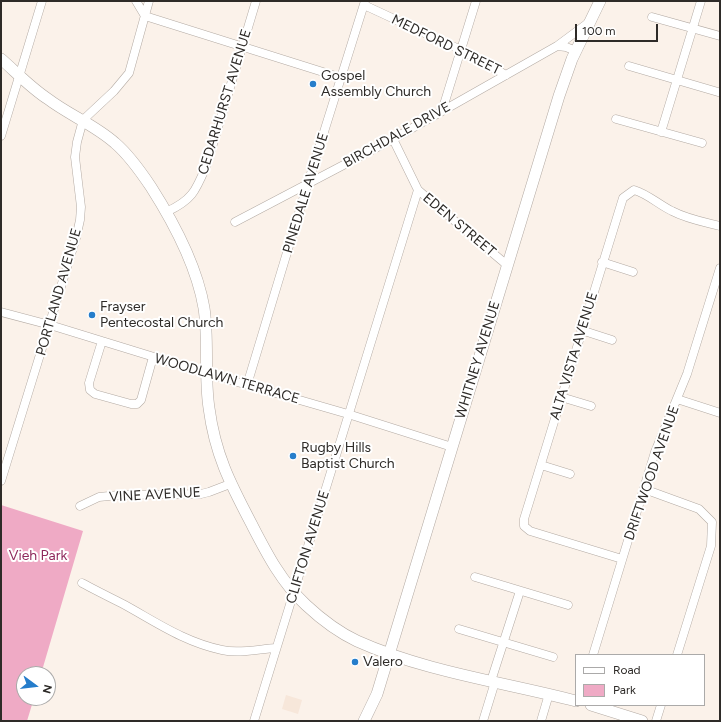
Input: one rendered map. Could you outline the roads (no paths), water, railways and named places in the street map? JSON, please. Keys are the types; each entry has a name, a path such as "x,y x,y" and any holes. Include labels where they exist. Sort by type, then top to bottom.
{"main road":[{"name":"WHITNEY AVENUE","path":"364,721 377,694 559,96 576,51 600,1"},
{"path":"1,59 47,99 83,120 116,143 129,157 150,186 166,212 189,259 198,283 206,334 208,404 212,434 220,458 230,484 267,555 278,572 304,604 336,628 356,640 389,653 438,669 575,701"},
{"path":"594,706 642,721"}],"street":[{"path":"1,136 42,1"},
{"path":"136,1 145,16 342,78"},
{"path":"83,120 114,91 129,73 149,1"},
{"name":"CEDARHURST AVENUE","path":"166,212 182,205 192,195 199,184 207,164 256,1"},
{"path":"442,111 476,1"},
{"path":"661,132 701,1"},
{"name":"MEDFORD STREET","path":"365,3 506,74"},
{"name":"PINEDALE AVENUE","path":"247,385 308,183 365,3"},
{"path":"652,17 720,36"},
{"name":"BIRCHDALE DRIVE","path":"235,222 393,139 557,46 589,23"},
{"path":"557,46 566,46 576,51"},
{"path":"629,66 718,92"},
{"path":"616,119 702,143"},
{"name":"PORTLAND AVENUE","path":"1,481 76,238 81,207 75,157 77,142 83,120"},
{"name":"EDEN STREET","path":"393,139 418,190 507,265"},
{"name":"CLIFTON AVENUE","path":"254,721 418,190"},
{"name":"ALTA VISTA AVENUE","path":"622,559 530,531 524,526 524,519 581,330 623,198 634,190 642,192 672,212 720,226"},
{"path":"602,262 633,272"},
{"name":"DRIFTWOOD AVENUE","path":"593,654 655,452 687,374 720,268"},
{"name":"WOODLAWN TERRACE","path":"1,312 50,325 206,373 348,414 452,447"},
{"path":"581,330 612,340"},
{"path":"102,341 90,383 90,390 95,394 130,404 137,404 141,400 153,357"},
{"path":"561,397 591,406"},
{"path":"677,399 720,413"},
{"path":"541,465 570,474"},
{"name":"VINE AVENUE","path":"80,506 99,498 119,495 201,494 230,484"},
{"path":"644,490 699,508 712,522 711,546 677,654"},
{"path":"475,577 568,605"},
{"path":"82,584 123,604 147,619 184,638 223,650 242,651 276,648"},
{"path":"483,721 503,642 520,591"},
{"path":"459,629 553,657"},
{"path":"541,721 549,694"},
{"path":"656,721 661,706"}],"place":[{"name":"Gospel Assembly Church","path":"313,84"},
{"name":"Frayser Pentecostal Church","path":"92,315"},
{"name":"Rugby Hills Baptist Church","path":"293,456"},
{"name":"Valero","path":"355,662"}],"park label":[{"name":"Vieh Park","path":"38,556"}]}
